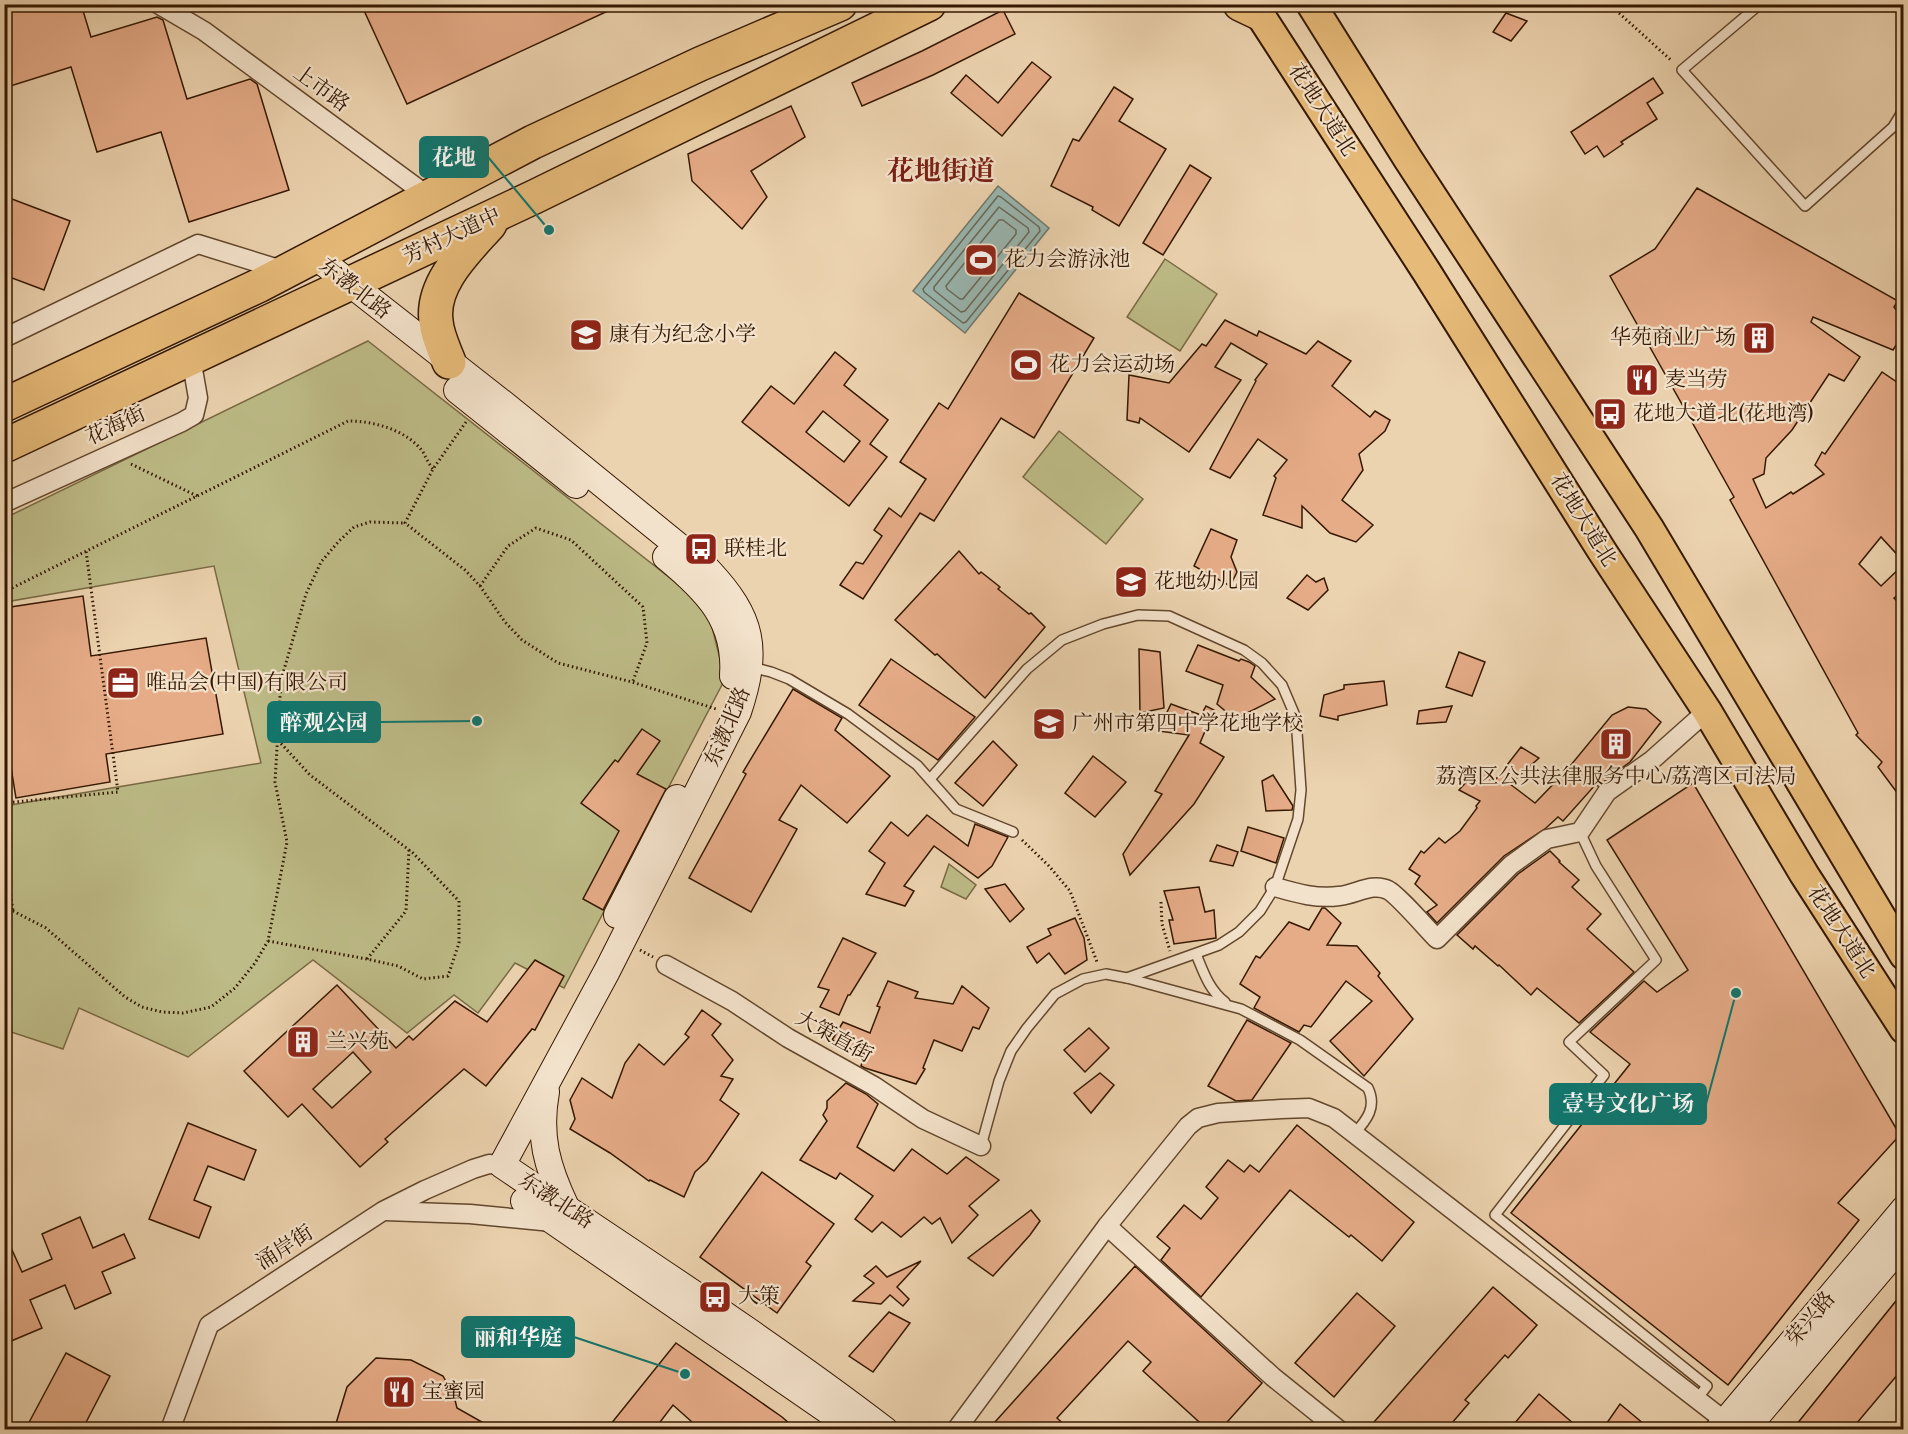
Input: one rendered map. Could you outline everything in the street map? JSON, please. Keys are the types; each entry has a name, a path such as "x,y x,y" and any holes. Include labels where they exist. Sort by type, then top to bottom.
{"highway":[{"name":"芳村大道中","path":"4,405 285,271 533,142 700,64 840,4"},
{"name":"芳村大道中","path":"4,446 498,214 928,4"},
{"path":"449,362 435,321 436,304 442,286 461,256 498,214"}],"main road":[{"name":"花地大道北","path":"1311,4 1408,159 1649,528 1904,955"},
{"name":"花地大道北","path":"1251,7 1707,711 1804,874 1904,1029"},
{"name":"东漖北路","path":"315,255 342,287 477,406 662,554 700,588 714,603 726,626 733,647 733,683 565,1019 494,1147 495,1165 856,1430"},
{"name":"东漖北路","path":"342,287 449,362 708,570 724,587 745,622 749,641 751,667 738,712 623,941 548,1080 495,1165"},
{"path":"548,1080 543,1116 544,1140 561,1215"},
{"name":"荣兴路","path":"1732,1428 1904,1209"},
{"name":"东漖北路","path":"561,1215 789,1359 885,1430"},
{"name":"荣兴路","path":"1732,1428 1904,1242"}],"street":[{"name":"上市路","path":"158,4 204,31 428,196"},
{"path":"4,338 198,244 285,271"},
{"name":"花海街","path":"4,503 194,415 198,398 191,358"},
{"path":"1275,887 1319,897 1341,896 1376,886 1390,890 1437,939 1511,865 1547,840 1580,832 1606,792 1652,760 1707,711"},
{"name":"大策直街","path":"666,965 732,1001 788,1038 874,1086 923,1119 981,1146"},
{"path":"956,1430 1107,1226 1188,1126 1198,1118 1218,1113 1309,1108 1334,1118 1732,1428"},
{"name":"涌岸街","path":"170,1430 209,1324 383,1211 473,1168 495,1165"},
{"path":"383,1211 561,1215"},
{"path":"1107,1226 1273,1377 1339,1430"}],"lane":[{"path":"1760,4 1682,70 1805,206 1893,127 1904,109"},
{"path":"930,779 1027,669 1062,640 1103,624 1138,615 1169,616 1244,650 1262,663 1282,685 1296,718 1301,790 1298,819 1275,887 1260,911 1239,932 1219,945 1127,978"},
{"path":"751,667 789,679 848,714 917,765 956,809 1013,832"},
{"path":"1580,832 1596,866 1656,960 1569,1042 1604,1075 1495,1215 1707,1386 1697,1399"},
{"path":"1196,954 1209,984 1217,996 1230,1006"},
{"path":"981,1146 999,1081 1011,1051 1027,1028 1055,994 1083,980 1106,974 1230,1006 1261,1018 1300,1040 1368,1088 1371,1095 1369,1118 1354,1134"}],"path":[{"path":"1609,4 1682,70"},
{"path":"405,523 433,469 477,406"},
{"path":"4,592 348,421 366,421 402,435 423,453 433,469"},
{"path":"110,454 197,496"},
{"path":"4,909 13,910 46,928 124,997 142,1007 162,1012 183,1013 211,1007 236,988 268,941 287,842 275,782 281,680 306,594 321,562 354,527 370,522 405,523 465,570 480,586 505,622 522,640 558,663 632,682 721,711"},
{"path":"480,586 508,546 536,528 571,540 643,607 647,643 632,682"},
{"path":"4,804 118,792 86,551"},
{"path":"268,941 398,966 423,979 448,976 459,943 459,901 409,849 310,775 276,738"},
{"path":"1013,832 1049,866 1070,891 1101,975"},
{"path":"4,846 13,910"},
{"path":"367,959 406,911 409,849"},
{"path":"1161,902 1162,924 1173,961"},
{"path":"623,941 666,965"}],"shaded area":[{"name":"花力会运动场","path":"1165,259 1217,294 1180,351 1127,317"},
{"path":"368,341 707,607 725,679 564,988 515,963 478,1013 454,995 407,1033 313,960 188,1057 79,1008 63,1049 5,1030 5,806 261,763 214,566 5,602 5,518"},
{"name":"花力会运动场","path":"1059,431 1143,499 1106,544 1023,477"},
{"path":"949,864 976,885 966,899 941,887"}],"water":[{"name":"花力会游泳池","path":"998,186 1049,228 965,333 913,291"}],"building":[{"path":"4,4 81,4 91,37 157,17 163,20 187,99 250,79 257,84 289,190 189,222 161,132 97,152 71,67 4,88"},
{"path":"361,4 623,4 407,104"},
{"path":"1003,10 1015,34 933,75 862,106 852,83"},
{"path":"1506,13 1527,21 1511,41 1493,32"},
{"path":"1032,62 1051,77 1002,136 951,93 966,75 998,103"},
{"path":"1653,78 1663,93 1647,103 1657,119 1621,142 1623,144 1604,157 1597,146 1585,154 1571,132"},
{"path":"1114,87 1133,99 1119,121 1166,149 1119,226 1092,210 1093,207 1051,186 1073,139 1079,141"},
{"path":"791,106 805,137 751,171 767,197 742,229 692,181 688,154"},
{"path":"1190,165 1211,178 1163,255 1143,243"},
{"path":"1697,188 1898,301 1894,307 1904,321 1904,333 1893,350 1813,317 1811,322 1860,357 1844,381 1829,374 1792,430 1766,458 1764,474 1753,479 1766,508 1791,492 1793,494 1824,474 1815,465 1822,452 1825,454 1882,372 1904,387 1904,562 1881,537 1859,564 1881,586 1904,564 1904,590 1894,598 1904,608 1904,802 1878,767 1882,762 1856,735 1858,733 1730,500 1734,497 1610,276 1655,249"},
{"path":"4,196 70,221 44,290 4,275"},
{"path":"1019,293 1094,338 1034,438 1001,418 934,521 920,513 863,599 840,585 856,562 863,564 882,536 874,530 889,508 901,517 926,479 900,462 939,403 948,409"},
{"path":"1225,320 1257,336 1259,331 1306,354 1318,341 1351,361 1332,386 1370,417 1375,411 1390,420 1385,431 1359,454 1363,470 1342,500 1373,525 1356,542 1330,533 1302,506 1302,528 1263,515 1276,478 1274,476 1287,460 1258,439 1230,478 1210,469 1255,380 1267,364 1231,343 1215,367 1241,380 1189,452 1140,418 1139,423 1127,420 1129,375 1169,383 1202,344 1206,346"},
{"path":"835,352 856,369 844,385 888,420 870,444 887,457 849,506 742,422 771,386 794,404","holes":["823,411 860,441 844,462 806,432"]},
{"path":"1211,529 1237,540 1231,557 1237,572 1230,586 1194,566"},
{"path":"959,551 979,574 981,572 1000,587 998,589 1029,614 1031,613 1045,627 985,698 937,654 935,655 895,620"},
{"path":"1307,575 1316,582 1324,578 1328,590 1308,610 1287,598"},
{"name":"唯品会(中国)有限公司","path":"83,596 91,656 206,638 223,734 106,754 110,782 16,798 4,725 4,608"},
{"path":"1198,645 1255,666 1251,677 1275,699 1235,719 1217,704 1223,685 1186,671"},
{"path":"1139,649 1160,652 1164,708 1140,713"},
{"path":"1459,652 1485,662 1472,696 1446,687"},
{"path":"891,659 975,717 938,760 859,705"},
{"path":"1384,681 1387,705 1338,716 1338,720 1320,716 1324,695 1344,689 1344,685"},
{"path":"793,689 842,718 835,730 890,776 847,823 801,785 779,820 797,829 751,912 689,878 746,774 743,772"},
{"path":"1171,704 1201,715 1206,706 1214,710 1200,743 1224,757 1194,804 1130,875 1123,854 1162,794 1155,791 1189,735 1158,731"},
{"path":"1452,706 1446,722 1417,724 1419,711"},
{"path":"1628,707 1646,709 1661,722 1630,762 1598,786 1596,784 1563,821 1558,817 1546,828 1504,856 1437,923 1427,912 1437,905 1415,884 1420,876 1409,869 1421,851 1424,853 1439,838 1445,843 1460,831 1477,808 1480,801 1459,790 1480,767 1493,783 1521,747 1539,758 1510,784 1535,803 1566,771 1612,715"},
{"path":"642,729 660,741 637,774 666,789 603,910 583,899 619,831 581,803 615,760 618,762"},
{"path":"993,741 1017,765 983,806 955,783"},
{"path":"1093,756 1126,782 1095,817 1065,793"},
{"path":"1273,775 1293,806 1292,810 1266,811 1262,781"},
{"path":"1693,783 1900,1135 1838,1203 1859,1220 1728,1385 1511,1213 1630,1064 1590,1032 1644,981 1657,992 1688,970 1607,840"},
{"path":"927,815 968,846 975,824 1008,837 992,866 978,878 934,846 904,886 914,891 905,906 866,894 885,863 869,851 891,822 908,836"},
{"path":"1248,827 1284,838 1276,863 1241,851"},
{"path":"1217,845 1238,852 1233,866 1210,861"},
{"path":"1550,851 1579,880 1572,887 1601,914 1587,929 1634,972 1579,1023 1537,988 1531,995 1499,965 1475,946 1473,949 1457,935 1518,874"},
{"path":"1005,884 1024,909 1010,922 985,889"},
{"path":"1199,887 1205,912 1214,910 1216,938 1174,944 1169,920 1173,920 1164,891"},
{"path":"1322,908 1325,908 1341,923 1327,945 1357,946 1380,973 1378,976 1413,1019 1364,1076 1330,1041 1372,1001 1346,981 1311,1027 1304,1025 1299,1032 1254,1008 1260,997 1240,984 1256,956 1260,958 1289,922 1309,930"},
{"path":"1075,918 1084,938 1087,960 1065,974 1049,953 1037,963 1027,947 1051,935 1048,929"},
{"path":"843,938 876,953 848,995 839,1015 820,1007 829,990 818,987"},
{"path":"535,960 564,976 535,1030 532,1029 486,1086 464,1069 385,1139 388,1142 360,1167 302,1104 288,1117 244,1071 337,985 396,1048 409,1036 413,1040 455,1001 487,1022","holes":["353,1052 371,1072 332,1108 313,1089"]},
{"path":"888,981 918,992 915,998 953,1004 962,986 989,1008 979,1029 973,1027 962,1051 934,1040 923,1068 925,1069 916,1084 861,1066 864,1055 832,1040 843,1022 870,1033 880,1007 877,1006"},
{"path":"702,1010 721,1024 712,1035 733,1060 721,1076 733,1079 720,1100 739,1114 707,1161 695,1172 684,1197 649,1181 610,1153 570,1129 575,1119 570,1100 582,1078 612,1098 625,1063 639,1044 664,1065 689,1037 685,1034"},
{"path":"1247,1020 1291,1043 1252,1100 1236,1101 1208,1086"},
{"path":"1089,1028 1109,1048 1085,1072 1064,1050"},
{"path":"1100,1073 1114,1085 1091,1113 1074,1093"},
{"path":"846,1083 878,1104 857,1147 894,1171 912,1149 947,1174 966,1157 999,1180 969,1206 978,1215 952,1243 940,1218 932,1224 924,1217 901,1237 882,1222 872,1232 855,1219 873,1196 840,1173 836,1179 800,1160 827,1121 823,1115 827,1108 827,1101"},
{"path":"188,1123 256,1150 244,1180 208,1166 194,1200 211,1207 199,1238 149,1219"},
{"path":"1297,1125 1414,1222 1382,1261 1290,1190 1201,1297 1161,1260 1170,1248 1157,1237 1184,1205 1201,1219 1218,1198 1206,1187 1228,1160 1244,1172 1250,1165 1259,1172"},
{"path":"762,1172 834,1224 806,1262 811,1266 777,1313 700,1257"},
{"path":"1031,1210 1040,1221 993,1276 968,1258"},
{"path":"80,1217 93,1248 124,1234 135,1258 102,1272 111,1293 75,1309 65,1285 30,1300 42,1328 4,1344 4,1232 22,1272 52,1259 42,1234"},
{"path":"921,1261 897,1287 909,1299 903,1306 890,1295 881,1304 853,1301 874,1283 864,1276 876,1266 887,1277"},
{"path":"1135,1266 1262,1383 1220,1430 1208,1430 1143,1371 1151,1362 1128,1341 1057,1418 1070,1430 1003,1430 995,1422"},
{"path":"1493,1287 1537,1325 1508,1358 1505,1355 1465,1400 1469,1403 1446,1430 1367,1430"},
{"path":"1904,1291 1904,1367 1851,1430 1792,1430"},
{"path":"1357,1293 1395,1326 1334,1397 1295,1363"},
{"path":"889,1312 910,1323 873,1372 849,1356"},
{"path":"676,1343 797,1430 701,1430 673,1405 654,1430 606,1430"},
{"path":"66,1353 110,1376 82,1430 25,1430"},
{"name":"宝蜜园","path":"376,1358 411,1360 443,1376 454,1396 457,1408 496,1430 334,1430 347,1387"},
{"path":"1539,1394 1581,1430 1509,1430"},
{"path":"1620,1404 1651,1430 1602,1430"}],"place":[{"name":"花地","path":"549,230"},
{"name":"花力会游泳池","path":"981,260"},
{"name":"康有为纪念小学","path":"586,335"},
{"name":"华苑商业广场","path":"1759,338"},
{"name":"花力会运动场","path":"1026,365"},
{"name":"麦当劳","path":"1642,380"},
{"name":"花地大道北(花地湾)","path":"1610,414"},
{"name":"联桂北","path":"701,549"},
{"name":"花地幼儿园","path":"1131,582"},
{"name":"唯品会(中国)有限公司","path":"123,683"},
{"name":"醉观公园","path":"477,721"},
{"name":"广州市第四中学花地学校","path":"1049,724"},
{"name":"荔湾区公共法律服务中心/荔湾区司法局","path":"1616,744"},
{"name":"壹号文化广场","path":"1736,993"},
{"name":"兰兴苑","path":"303,1042"},
{"name":"大策","path":"715,1297"},
{"name":"丽和华庭","path":"685,1374"},
{"name":"宝蜜园","path":"399,1392"}],"district":[{"name":"花地街道","path":"941,172"}]}
